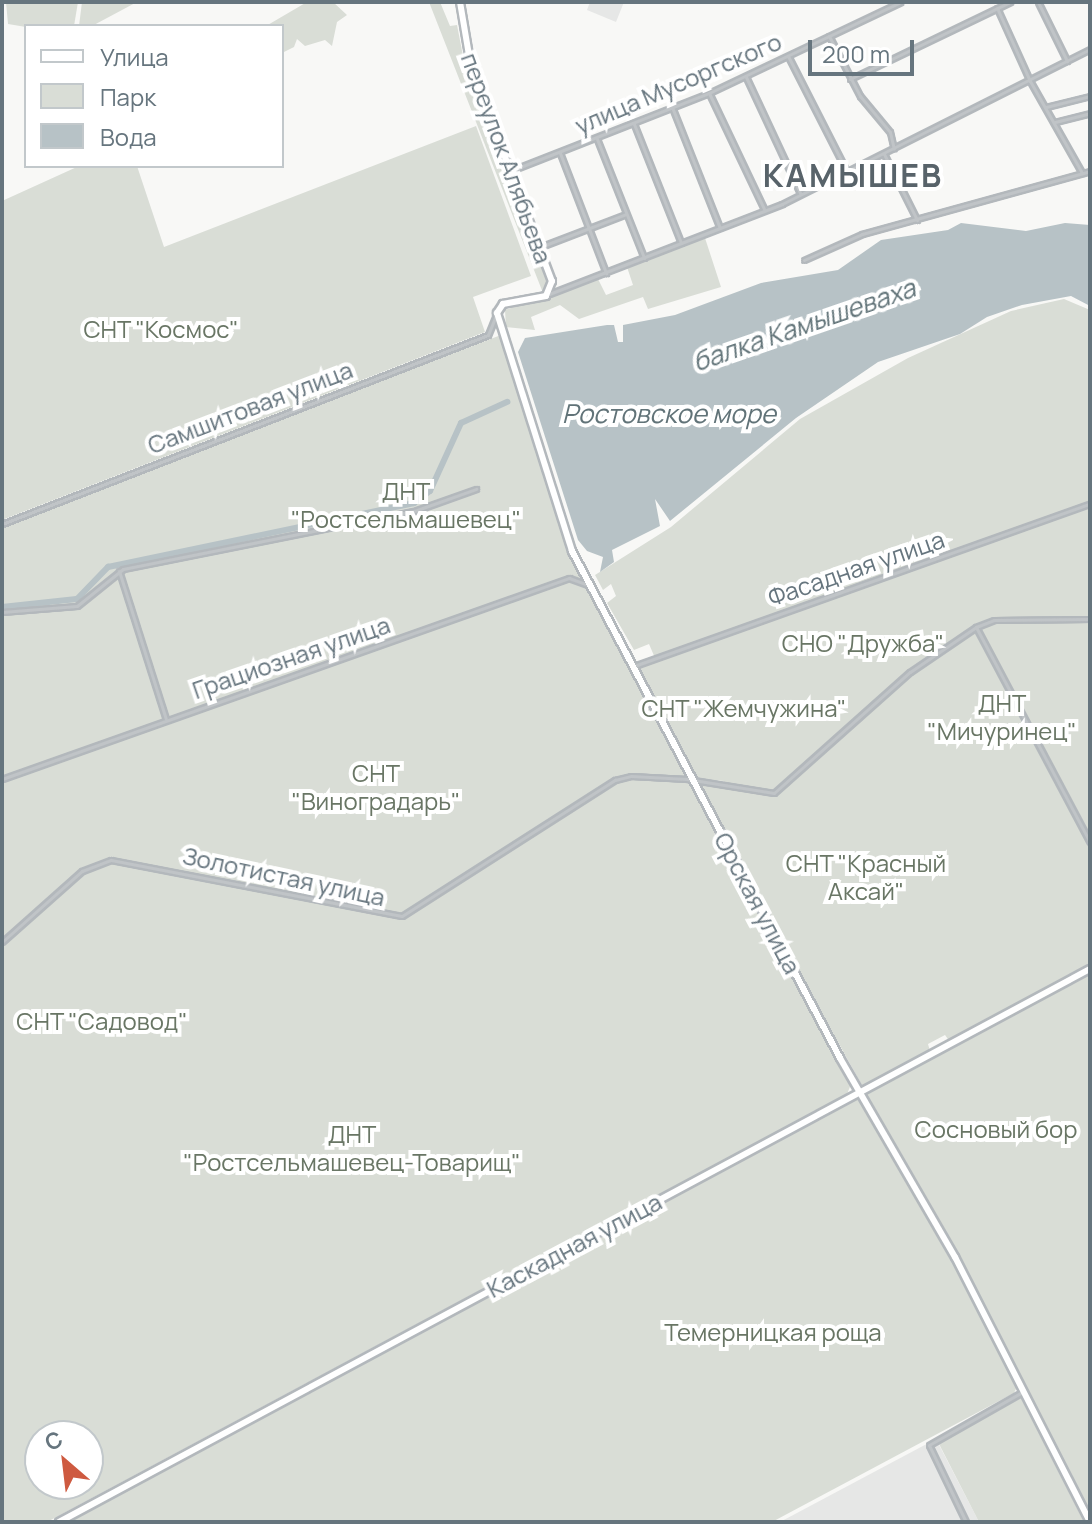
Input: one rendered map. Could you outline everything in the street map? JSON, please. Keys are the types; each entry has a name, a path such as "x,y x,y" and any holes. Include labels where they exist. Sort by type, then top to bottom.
{"main road":[{"name":"переулок Алябьева","path":"460,2 471,67 552,281 546,296"},
{"path":"497,313 503,304 546,296"},
{"name":"Орская улица","path":"497,313 568,542 859,1090 955,1257 1090,1522"},
{"name":"Каскадная улица","path":"59,1522 859,1090 1090,969"}],"street":[{"name":"улица Мусоргского","path":"510,171 709,93 901,2"},
{"path":"850,79 1010,2"},
{"path":"1038,2 1067,61"},
{"path":"997,8 1030,81 1082,173"},
{"path":"829,36 850,79 890,132 894,149"},
{"path":"546,296 765,211 1090,49"},
{"path":"788,56 847,172"},
{"path":"746,77 800,195"},
{"path":"709,93 765,211"},
{"path":"1046,107 1090,96"},
{"path":"672,107 720,228"},
{"path":"1055,122 1090,113"},
{"path":"634,123 681,243"},
{"path":"596,138 644,258"},
{"path":"559,153 606,273"},
{"path":"884,154 917,220"},
{"path":"804,260 862,234 1090,171"},
{"path":"540,247 626,214"},
{"name":"Самшитовая улица","path":"2,524 488,335 497,313"},
{"path":"2,612 77,606 119,571 417,510 476,489"},
{"name":"Фасадная улица","path":"634,666 1090,504"},
{"path":"119,571 166,719"},
{"name":"Грациозная улица","path":"2,779 569,578 591,587"},
{"path":"1090,619 994,620 976,627 1090,842"},
{"name":"Золотистая улица","path":"2,942 82,871 111,860 402,916 615,780 631,776 693,780 774,793 910,672 976,627"},
{"path":"966,1522 929,1445 1024,1391"}],"shaded area":[{"path":"590,2 624,2 616,22 587,10"},
{"path":"936,1439 979,1522 780,1522"}],"green space":[{"path":"6,2 78,2 74,24 24,24 24,27 8,24"},
{"path":"82,2 137,2 96,24 79,24"},
{"path":"307,2 333,2 347,15 337,22 332,46 325,40 305,46 297,39 294,47 284,52 284,24 269,24"},
{"path":"429,2 440,2 450,26 457,25 464,61 550,284 543,293"},
{"name":"СНТ \"Космос\"","path":"476,126 531,276 473,297 485,332 2,520 2,201 75,168 138,168 164,247"},
{"path":"705,238 721,287 648,309 643,297 579,319 560,305 531,317 535,330 506,327 505,310 598,279 606,295 633,285 627,267"},
{"path":"1064,299 1090,310 1090,967 950,1042 945,1035 928,1044 930,1051 863,1087 749,883 852,1082 847,1094 104,1492 104,1420 24,1420 24,1500 88,1500 47,1522 2,1522 2,526 501,335 568,547 695,784 723,787 724,781 696,779 635,666 655,658 649,644 634,650 607,603 616,596 611,584 603,590 595,575 671,527 800,419 908,358 1011,311"},
{"name":"Сосновый бор","path":"1090,970 1090,1514 937,1219 866,1098 867,1092"},
{"name":"Темерницкая роща","path":"853,1098 860,1101 890,1145 1018,1385 1014,1393 772,1522 62,1522"},
{"path":"1021,1398 1084,1522 979,1522 938,1442"}],"water":[{"name":"Ростовское море","path":"961,223 1026,231 1065,223 1090,225 1090,306 1071,296 1022,305 987,317 960,334 878,362 796,418 670,521 655,499 660,526 612,550 614,562 600,572 603,557 587,551 578,540 518,352 525,338 614,325 618,342 623,342 623,325 675,315 761,283 838,270 881,240 948,230"}],"waterway":[{"name":"балка Камышеваха","path":"2,607 77,599 108,567 414,503 430,491 461,423 507,402"}],"district":[{"name":"КАМЫШЕВ","path":"853,175"}],"park label":[{"name":"ДНТ \"Ростсельмашевец\"","path":"406,505"},
{"name":"СНО \"Дружба\"","path":"863,643"},
{"name":"СНТ \"Жемчужина\"","path":"744,708"},
{"name":"ДНТ \"Мичуринец\"","path":"1002,717"},
{"name":"СНТ \"Виноградарь\"","path":"376,787"},
{"name":"СНТ \"Красный Аксай\"","path":"866,877"},
{"name":"СНТ \"Садовод\"","path":"102,1021"},
{"name":"ДНТ \"Ростсельмашевец-Товарищ\"","path":"352,1148"}]}
